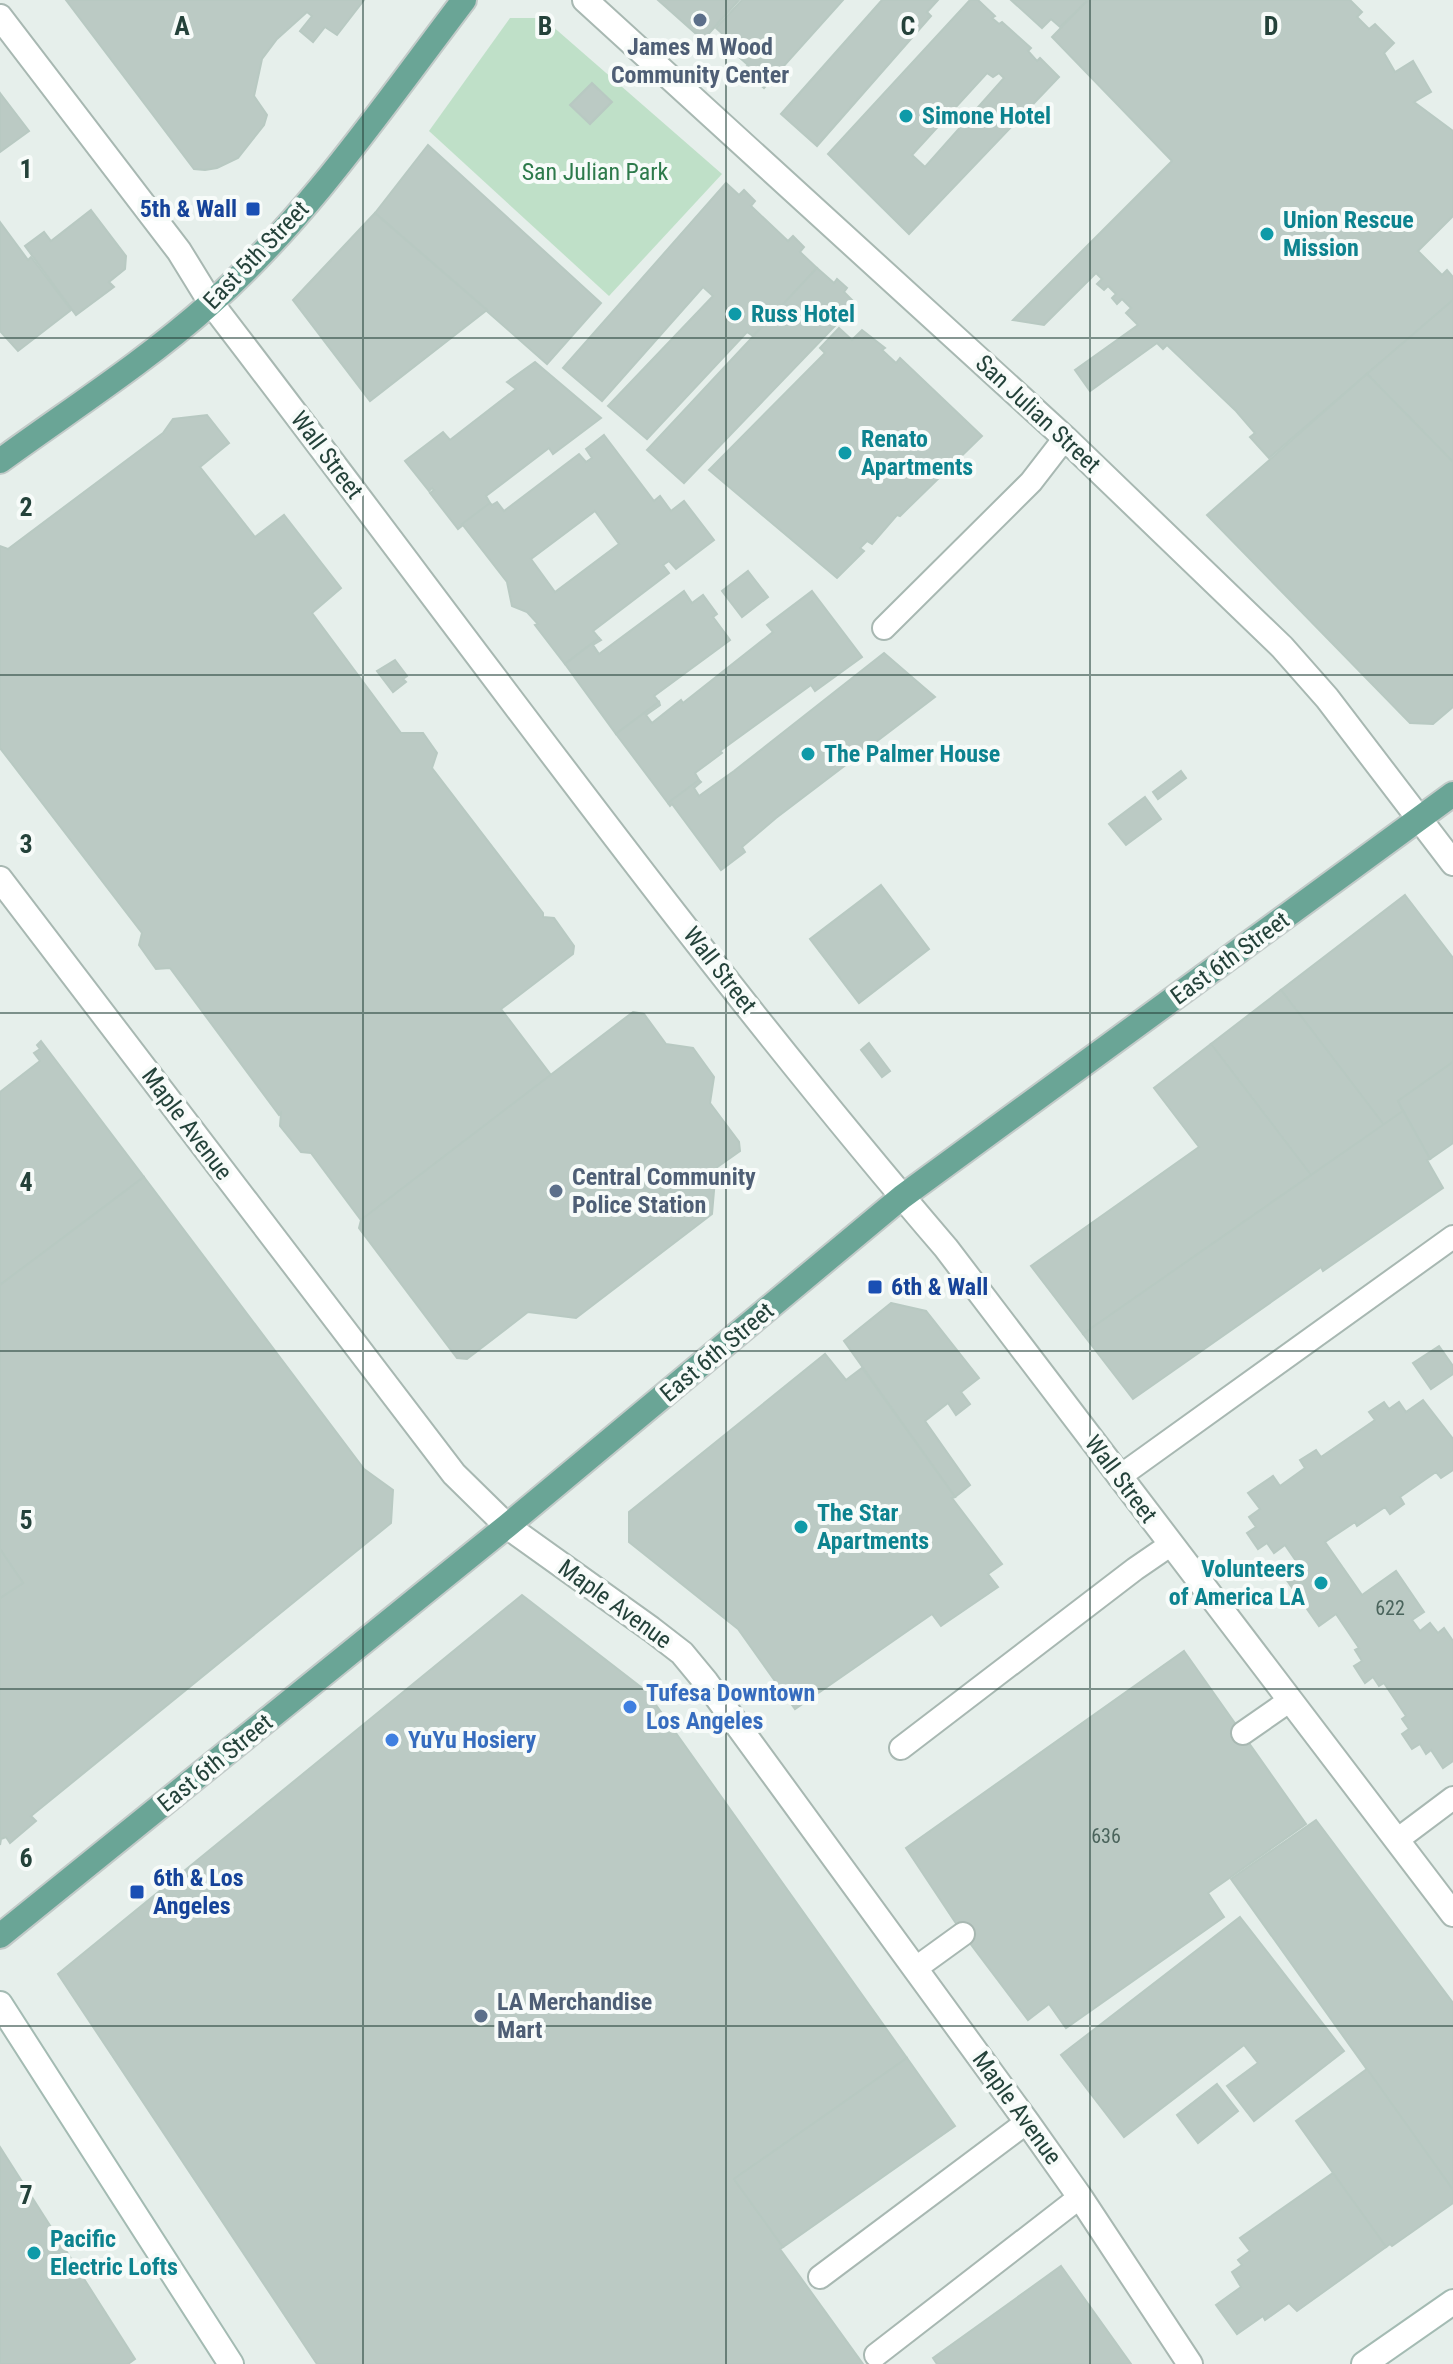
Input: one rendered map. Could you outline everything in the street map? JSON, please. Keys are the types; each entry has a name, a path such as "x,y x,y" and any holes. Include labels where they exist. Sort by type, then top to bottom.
{"main road":[{"name":"East 5th Street","path":"0,461 169,339 275,241 313,198 464,0"},
{"name":"East 6th Street","path":"0,1936 507,1526 902,1197 1453,794"}],"street":[{"name":"San Julian Street","path":"585,0 1065,438 1282,647 1327,698 1453,863"},
{"name":"Wall Street","path":"0,17 179,251 211,303 681,920 860,1148 954,1257 1453,1914"},
{"name":"Maple Avenue","path":"0,879 454,1474 507,1526 682,1653 706,1682 1027,2122 1190,2364"},
{"path":"0,2004 231,2364"},
{"path":"1364,2364 1453,2302"}],"lane":[{"path":"884,628 1031,482 1065,438"},
{"path":"1119,1477 1453,1237"},
{"path":"901,1748 1170,1545"},
{"path":"1243,1733 1289,1701"},
{"path":"1397,1840 1453,1798"},
{"path":"916,1968 963,1934"},
{"path":"820,2277 1027,2122"},
{"path":"876,2355 1080,2197"}],"green space":[{"name":"San Julian Park","path":"510,18 543,18 722,174 609,296 429,131"}],"building":[{"path":"66,0 364,0 337,35 325,27 313,42 300,31 312,16 307,12 277,39 262,59 254,96 267,115 264,125 238,158 205,170 194,169"},
{"name":"James M Wood Community Center","path":"658,0 739,0 703,40"},
{"path":"742,0 843,0 764,88 744,69 748,65 723,43 727,38 716,28"},
{"path":"882,0 938,0 927,12 931,16 817,146 781,114"},
{"name":"Simone Hotel","path":"970,0 978,0 995,16 992,18 999,24 1002,22 1031,48 1028,51 1037,61 1040,58 1059,77 909,234 828,154","holes":["987,73 993,77 999,73 1004,78 925,167 912,155"]},
{"path":"1011,0 1088,0 1060,27 1051,19 1042,28"},
{"name":"Union Rescue Mission","path":"1088,0 1350,0 1362,12 1357,17 1369,29 1375,24 1394,43 1384,53 1395,72 1413,61 1431,92 1414,102 1453,131 1453,216 1418,251 1442,275 1447,270 1453,277 1453,300 1269,458 1250,437 1255,433 1236,411 1167,345 1163,349 1157,343 1090,391 1075,370 1138,325 1126,313 1131,308 1122,299 1117,304 1112,298 1116,294 1108,286 1104,290 1097,284 1102,279 1096,273 1044,325 1013,320 1172,161 1052,37"},
{"path":"592,83 612,102 590,124 570,105"},
{"path":"0,93 29,131 0,152"},
{"path":"428,145 601,303 547,364 375,213"},
{"name":"Russ Hotel","path":"726,183 739,195 744,190 755,201 751,206 788,241 793,236 804,247 800,252 817,268 753,336 747,332 647,439 608,406 713,296 703,287 602,401 563,368"},
{"path":"91,210 126,256 125,269 109,282 114,287 76,315 25,246 44,232 51,241"},
{"path":"375,213 487,310 370,401 293,300"},
{"path":"0,222 71,310 18,351 0,331"},
{"path":"817,268 834,283 837,279 847,288 844,292 856,304 684,483 647,450"},
{"path":"1453,300 1453,462 1367,374"},
{"name":"Renato Apartments","path":"839,328 852,340 862,330 885,348 882,350 896,363 900,358 982,436 900,516 897,515 872,544 867,541 860,548 864,551 837,578 709,470 825,353 820,348"},
{"path":"535,362 601,418 553,454 549,448 486,496 490,503 458,529 430,493 434,490 429,491 405,461 443,432 450,440 516,389 507,382"},
{"path":"1367,374 1453,462 1453,707 1433,724 1410,723 1207,515"},
{"path":"207,415 229,443 200,467 255,537 284,515 341,588 312,613 401,733 423,733 437,753 432,768 543,917 554,918 574,946 573,954 501,1009 551,1075 361,1220 311,1153 301,1152 280,1126 281,1113 279,1115 170,968 156,969 139,945 142,933 0,748 0,546 8,549 163,433 173,419"},
{"path":"604,435 654,501 660,496 671,511 684,501 714,540 676,569 669,561 663,565 669,573 593,631 599,638 565,664 535,625 538,624 527,612 512,606 507,582 462,524 490,503 497,502 504,511 579,454 586,462 592,458 586,449","holes":["595,511 619,544 555,592 531,559"]},
{"path":"748,571 768,597 742,617 722,591"},
{"path":"684,591 692,603 703,595 717,614 713,617 730,640 654,696 659,702 616,734 565,664 599,638 601,640 593,645 599,654"},
{"path":"812,591 862,657 815,691 811,685 720,751 722,753 695,773 699,780 668,803 616,734 659,702 660,705 646,715 652,723 681,700 683,703 773,632 767,625"},
{"name":"The Palmer House","path":"884,653 935,697 776,818 742,847 745,852 721,870 672,804 670,806 668,803 699,780 701,782 694,788 699,796"},
{"path":"395,660 407,676 403,679 406,682 393,692 377,671"},
{"path":"1181,771 1186,778 1158,799 1153,792"},
{"path":"1145,797 1161,819 1126,845 1109,824"},
{"path":"881,885 929,949 859,1003 810,939"},
{"path":"1405,895 1453,958 1453,1062 1398,1101 1403,1111 1384,1125 1281,990"},
{"path":"1281,990 1384,1125 1311,1175 1211,1044"},
{"name":"Central Community Police Station","path":"633,1012 644,1014 666,1044 693,1048 714,1077 710,1103 739,1142 740,1151 716,1168 712,1214 576,1318 528,1312 467,1359 457,1358 359,1228 361,1220"},
{"path":"41,1041 144,1177 0,1285 0,1092 40,1061 34,1053 40,1049 37,1045"},
{"path":"869,1043 890,1071 882,1077 861,1050"},
{"path":"1211,1044 1311,1175 1083,1334 1031,1266 1199,1147 1154,1088"},
{"path":"1453,1062 1453,1143 1430,1159 1398,1101"},
{"path":"1403,1111 1443,1188 1323,1271 1321,1267 1133,1399 1083,1334"},
{"path":"144,1177 364,1469 393,1490 391,1523 31,1816 36,1821 10,1843 6,1837 1,1839 0,1845 0,1598 23,1583 0,1549 0,1285"},
{"path":"891,1303 926,1311 979,1378 961,1392 970,1404 956,1415 948,1403 925,1421 970,1485 955,1497 844,1341"},
{"path":"1439,1346 1453,1366 1453,1374 1431,1389 1413,1363"},
{"name":"The Star Apartments","path":"825,1354 846,1380 862,1368 1002,1564 988,1574 998,1587 941,1626 932,1614 795,1709 738,1629 629,1542 629,1512"},
{"name":"Volunteers of America LA","path":"1423,1400 1453,1439 1453,1470 1441,1478 1436,1472 1400,1497 1404,1504 1390,1514 1385,1507 1325,1542 1362,1595 1396,1571 1424,1612 1412,1620 1420,1631 1430,1623 1438,1633 1444,1628 1453,1641 1453,1761 1443,1768 1431,1750 1426,1754 1420,1744 1412,1749 1402,1734 1409,1729 1402,1719 1406,1716 1384,1683 1379,1686 1373,1677 1365,1683 1354,1666 1362,1661 1355,1650 1359,1648 1336,1614 1319,1626 1281,1572 1296,1561 1285,1545 1274,1553 1267,1543 1258,1549 1247,1533 1256,1527 1249,1517 1260,1509 1248,1493 1273,1476 1280,1486 1305,1468 1300,1460 1316,1450 1321,1457 1375,1420 1369,1412 1384,1402 1389,1409 1399,1402 1406,1412"},
{"path":"0,1549 23,1583 0,1598"},
{"name":"LA Merchandise Mart","path":"522,1595 646,1691 907,2058 734,2179 863,2364 317,2364 58,1974"},
{"path":"1184,1651 1306,1824 1208,1893 1224,1917 1066,2028 1049,2004 1028,2020 963,1934 906,1848"},
{"path":"1316,1820 1453,2003 1453,2190 1231,1879"},
{"path":"1240,1917 1344,2051 1254,2121 1227,2086 1258,2063 1244,2045 1124,2137 1061,2055"},
{"path":"907,2058 955,2126 783,2247 734,2179"},
{"path":"1367,2069 1453,2190 1453,2203 1392,2246 1386,2247 1296,2121"},
{"path":"1217,2084 1238,2111 1198,2143 1177,2115"},
{"name":"Pacific Electric Lofts","path":"0,2147 135,2359 128,2364 0,2364"},
{"path":"1333,2173 1386,2247 1297,2311 1289,2303 1237,2334 1216,2305 1241,2287 1232,2272 1242,2265 1238,2260 1250,2251 1240,2238"},
{"path":"1061,2266 1131,2364 937,2364 933,2358"}],"place":[{"name":"James M Wood Community Center","path":"700,20"},
{"name":"Simone Hotel","path":"906,116"},
{"name":"5th & Wall","path":"253,209"},
{"name":"Union Rescue Mission","path":"1267,234"},
{"name":"Russ Hotel","path":"735,314"},
{"name":"Renato Apartments","path":"845,453"},
{"name":"The Palmer House","path":"808,754"},
{"name":"Central Community Police Station","path":"556,1191"},
{"name":"6th & Wall","path":"875,1287"},
{"name":"The Star Apartments","path":"801,1527"},
{"name":"Volunteers of America LA","path":"1321,1583"},
{"name":"Tufesa Downtown Los Angeles","path":"630,1707"},
{"name":"YuYu Hosiery","path":"392,1740"},
{"name":"6th & Los Angeles","path":"137,1892"},
{"name":"LA Merchandise Mart","path":"481,2016"},
{"name":"Pacific Electric Lofts","path":"34,2253"}]}
